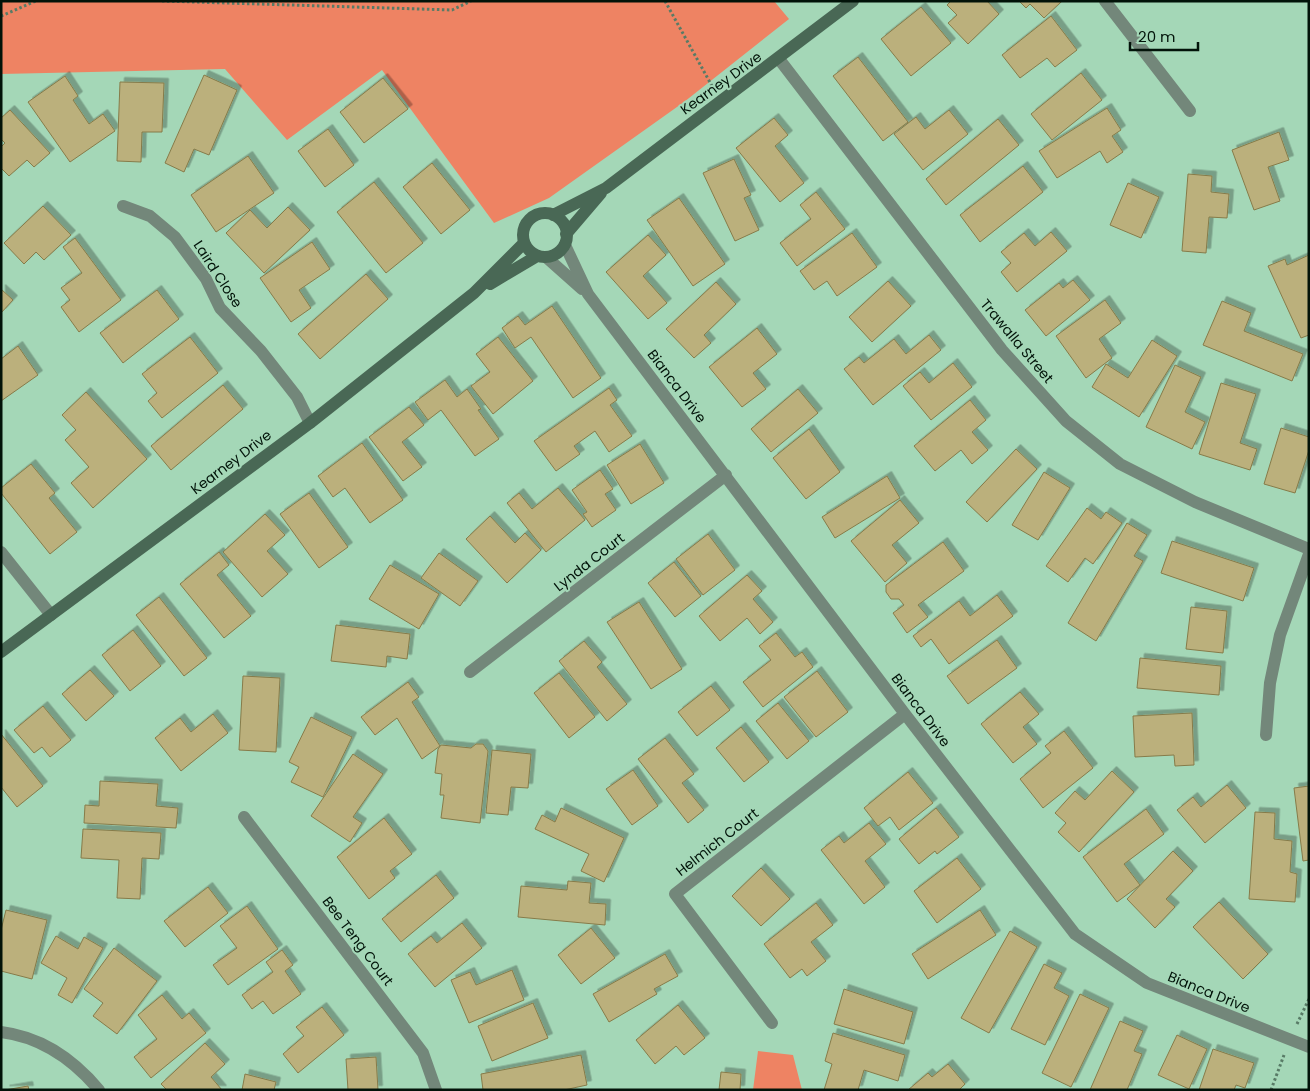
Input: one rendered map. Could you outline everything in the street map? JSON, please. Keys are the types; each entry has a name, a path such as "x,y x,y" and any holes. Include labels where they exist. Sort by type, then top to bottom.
{"street":[{"name":"Kearney Drive","path":"553,215 606,188 779,59 853,1"},
{"path":"1105,1 1190,110"},
{"name":"Trawalla Street","path":"779,59 1002,350 1066,422 1120,464 1195,502 1309,549"},
{"name":"Kearney Drive","path":"566,240 606,188"},
{"name":"Laird Close","path":"123,206 150,216 175,237 206,279 220,308 261,351 297,397 310,423"},
{"path":"542,214 553,215 562,222 566,240 554,256 542,257 524,243 524,226 531,218 542,214"},
{"name":"Bianca Drive","path":"566,240 588,294"},
{"name":"Kearney Drive","path":"1,652 310,423 474,293 524,243"},
{"name":"Kearney Drive","path":"474,293 542,257"},
{"name":"Bianca Drive","path":"542,257 588,294 905,714 1075,934 1147,983 1309,1047"},
{"name":"Lynda Court","path":"470,672 726,475"},
{"path":"1,552 50,614"},
{"path":"1266,735 1270,683 1280,634 1309,554"},
{"name":"Helmich Court","path":"772,1022 675,894 905,714"},
{"name":"Bee Teng Court","path":"244,817 423,1053 436,1090"},
{"path":"1,1032 20,1034 42,1043 86,1074 99,1090"}],"path":[{"path":"1,16 36,1"},
{"path":"162,1 452,10 471,1"},
{"path":"665,1 720,102"}],"shaded area":[{"path":"1,1 774,1 789,19 684,102 549,198 494,223 382,70 287,140 225,69 1,74"},
{"path":"758,1051 793,1055 802,1090 753,1090"}],"building":[{"path":"951,1 987,1 999,14 968,44 948,23 957,15 947,5"},
{"path":"1019,1 1061,2 1044,18 1030,4 1026,8"},
{"path":"921,7 951,43 911,76 881,39"},
{"path":"1051,16 1077,50 1055,67 1047,58 1020,78 1002,55"},
{"path":"858,57 908,122 883,141 833,76"},
{"path":"1081,73 1102,100 1052,140 1031,114"},
{"path":"204,75 237,90 209,155 194,149 184,172 165,163"},
{"path":"65,76 78,96 73,100 89,124 103,114 115,131 70,162 28,102"},
{"path":"383,78 408,109 364,143 340,112"},
{"path":"120,82 164,83 162,132 142,132 141,162 117,161"},
{"path":"1107,108 1121,130 1112,136 1123,152 1107,163 1100,151 1057,178 1039,151"},
{"path":"10,110 50,153 34,167 27,160 9,176 1,168 1,147 5,143 1,139 1,118"},
{"path":"949,110 968,134 923,170 894,134 916,117 925,129"},
{"path":"774,118 788,135 775,146 804,183 780,202 736,148"},
{"path":"998,119 1019,145 946,205 926,179"},
{"path":"328,129 354,165 325,187 298,151"},
{"path":"1279,132 1289,160 1268,167 1280,201 1254,210 1232,150"},
{"path":"248,156 274,193 216,232 191,195"},
{"path":"734,159 751,195 744,198 759,230 735,241 703,173"},
{"path":"432,163 470,210 441,234 403,187"},
{"path":"1023,166 1043,192 980,242 960,215"},
{"path":"1188,174 1212,176 1211,192 1229,194 1227,218 1209,217 1206,253 1182,251"},
{"path":"374,182 423,243 386,273 337,212"},
{"path":"1128,183 1159,197 1141,238 1110,225"},
{"path":"816,192 845,229 797,266 780,243 811,219 800,205"},
{"path":"679,198 725,264 693,286 647,220"},
{"path":"43,206 71,235 44,260 36,252 24,264 4,243"},
{"path":"288,207 310,230 264,273 226,233 250,210 267,228"},
{"path":"1051,232 1067,251 1017,292 1001,272 1011,263 1001,252 1024,233 1035,246"},
{"path":"852,233 877,267 837,296 827,281 814,290 800,271"},
{"path":"648,235 666,255 643,276 667,303 648,319 606,272"},
{"path":"75,238 121,300 79,332 61,307 70,300 61,288 82,273 63,247"},
{"path":"312,242 330,269 299,290 311,308 291,322 260,278"},
{"path":"1309,255 1309,335 1301,338 1268,266 1285,259 1287,265"},
{"path":"366,274 388,299 320,359 298,334"},
{"path":"1073,280 1090,300 1046,336 1025,310 1059,283 1063,288"},
{"path":"888,281 911,306 872,342 849,317"},
{"path":"716,282 736,304 704,335 711,343 694,358 666,329"},
{"path":"1,289 13,300 1,313"},
{"path":"157,290 179,319 123,363 100,333"},
{"path":"1105,300 1121,323 1099,339 1112,358 1086,378 1056,336"},
{"path":"1222,301 1251,313 1244,331 1303,354 1292,381 1203,345"},
{"path":"552,306 601,378 573,398 531,337 515,348 502,328 518,316 525,325"},
{"path":"757,328 777,354 753,373 766,389 742,407 709,367"},
{"path":"929,335 941,350 873,405 844,369 859,357 864,363 894,339 906,354"},
{"path":"190,337 218,373 162,418 148,401 157,393 142,374"},
{"path":"498,337 533,381 493,414 471,386 490,372 476,354"},
{"path":"1152,340 1177,356 1139,417 1092,387 1106,364 1128,378"},
{"path":"18,346 38,375 1,401 1,359"},
{"path":"953,363 972,387 931,420 903,386 920,372 929,383"},
{"path":"1175,365 1201,377 1185,412 1205,422 1192,449 1146,427"},
{"path":"445,380 457,397 467,389 481,409 478,410 499,439 475,456 441,410 428,420 415,402"},
{"path":"1221,383 1256,394 1240,443 1257,449 1250,470 1199,454"},
{"path":"223,385 243,409 171,470 151,446"},
{"path":"609,388 617,400 610,405 632,436 609,452 595,431 574,446 580,454 556,471 534,441"},
{"path":"798,389 818,413 771,452 751,429"},
{"path":"86,392 147,459 93,508 71,483 89,467 65,440 76,430 62,415"},
{"path":"970,400 986,420 972,432 988,450 972,464 961,450 935,471 914,446"},
{"path":"409,407 424,425 402,442 422,467 403,481 369,437"},
{"path":"1281,428 1309,437 1309,450 1295,493 1264,484"},
{"path":"809,429 840,472 806,499 773,458"},
{"path":"362,443 403,500 370,523 345,488 333,497 318,476"},
{"path":"640,444 664,483 631,504 607,465"},
{"path":"1016,449 1037,469 987,522 966,502"},
{"path":"31,464 55,493 49,498 77,532 50,554 1,493 1,488"},
{"path":"600,470 613,489 605,494 616,510 592,527 583,514 587,512 572,490"},
{"path":"1044,472 1070,488 1038,540 1012,525"},
{"path":"887,476 900,498 835,538 822,517"},
{"path":"558,488 585,520 546,552 507,503 519,493 532,509"},
{"path":"309,493 348,547 319,568 280,514"},
{"path":"900,500 919,523 892,545 907,563 885,582 851,541"},
{"path":"1087,508 1101,519 1106,512 1122,523 1093,564 1085,558 1068,582 1046,566"},
{"path":"265,514 285,535 267,551 288,574 262,597 223,552"},
{"path":"490,516 515,543 525,533 541,550 507,583 466,539"},
{"path":"1127,523 1147,535 1134,556 1143,561 1096,641 1068,623"},
{"path":"708,534 735,570 703,595 676,559"},
{"path":"1172,541 1254,568 1243,601 1161,573"},
{"path":"943,542 964,571 918,605 928,617 907,633 893,613 904,605 899,599 891,599 886,592 886,585"},
{"path":"219,552 229,565 217,575 251,616 224,638 180,584"},
{"path":"439,553 478,581 460,606 421,578"},
{"path":"674,562 701,596 675,617 648,583"},
{"path":"390,565 439,594 419,629 369,599"},
{"path":"747,575 762,591 753,599 773,622 760,634 747,618 720,641 699,616"},
{"path":"997,595 1013,616 949,664 931,639 921,647 913,636 959,601 970,616"},
{"path":"159,597 207,658 184,676 136,615"},
{"path":"639,602 682,669 651,689 607,622"},
{"path":"1191,607 1227,611 1223,653 1186,649"},
{"path":"336,625 410,634 407,659 387,656 386,667 331,661"},
{"path":"133,630 161,666 130,691 102,655"},
{"path":"776,633 795,657 802,652 813,667 763,707 743,682 771,660 759,646"},
{"path":"997,640 1017,668 968,704 947,676"},
{"path":"584,641 602,662 597,667 627,704 607,721 559,661"},
{"path":"1140,658 1221,666 1219,695 1137,688"},
{"path":"90,670 114,696 86,721 62,694"},
{"path":"817,671 848,712 816,737 784,697"},
{"path":"559,673 595,717 569,738 534,693"},
{"path":"243,676 280,678 276,752 239,750"},
{"path":"408,682 419,697 412,702 440,746 422,759 397,718 375,735 361,717"},
{"path":"711,686 730,710 697,736 678,712"},
{"path":"1020,692 1039,714 1023,727 1037,744 1013,763 981,724"},
{"path":"778,703 809,741 787,759 756,721"},
{"path":"43,706 71,740 50,757 42,747 34,753 14,730"},
{"path":"1192,713 1194,765 1175,766 1174,755 1135,757 1133,716"},
{"path":"213,714 228,733 181,771 155,738 180,718 191,732"},
{"path":"311,717 352,737 323,797 291,782 299,767 289,762"},
{"path":"741,727 769,762 744,782 716,748"},
{"path":"1064,731 1093,768 1043,808 1020,779 1051,753 1045,746"},
{"path":"1,734 43,786 17,807 1,787"},
{"path":"665,738 694,774 682,783 704,810 688,823 638,759"},
{"path":"476,744 483,744 488,751 480,823 441,818 444,795 440,795 442,774 435,773 438,749 441,745 471,748"},
{"path":"492,750 531,754 528,788 511,787 508,815 486,813"},
{"path":"353,754 383,774 353,817 362,823 350,842 311,816"},
{"path":"633,770 658,806 632,825 606,789"},
{"path":"1112,771 1134,792 1079,852 1058,832 1066,823 1055,813 1075,791 1085,800"},
{"path":"908,772 933,803 899,830 890,817 878,826 864,808"},
{"path":"100,781 158,784 156,806 178,808 176,828 84,823 85,805 99,806"},
{"path":"1227,785 1246,808 1205,843 1177,810 1193,797 1201,807"},
{"path":"1309,786 1309,860 1303,861 1294,788"},
{"path":"561,808 624,838 604,882 581,871 589,854 535,829 542,815 555,822"},
{"path":"936,808 959,837 937,854 935,851 919,864 899,839"},
{"path":"1146,809 1164,834 1124,864 1140,885 1117,902 1083,857"},
{"path":"1255,812 1275,813 1274,839 1292,841 1290,872 1297,874 1295,902 1249,899"},
{"path":"384,818 412,854 390,871 395,878 369,899 337,857"},
{"path":"869,823 886,844 865,861 885,887 864,904 821,850 839,836 844,843"},
{"path":"83,829 161,833 159,859 142,858 140,899 117,898 119,860 81,858"},
{"path":"1173,851 1193,871 1166,899 1175,907 1155,928 1127,899"},
{"path":"957,858 981,889 937,923 914,891"},
{"path":"761,868 790,899 761,926 732,896"},
{"path":"436,875 454,898 401,942 382,919"},
{"path":"568,881 591,883 589,903 606,904 605,925 518,917 521,886 567,890"},
{"path":"208,887 228,913 185,947 164,921"},
{"path":"1219,902 1268,954 1243,979 1193,927"},
{"path":"816,903 833,925 811,942 826,961 807,976 802,969 790,978 764,944"},
{"path":"247,906 278,949 228,985 213,965 237,948 220,926"},
{"path":"6,910 47,920 32,979 1,971 1,930"},
{"path":"980,910 996,935 928,979 912,954"},
{"path":"462,923 482,948 435,987 408,954 431,936 437,943"},
{"path":"591,928 615,958 581,984 558,955"},
{"path":"1010,931 1037,947 989,1033 961,1018"},
{"path":"56,936 78,949 84,937 103,948 72,1003 58,995 67,978 41,963"},
{"path":"114,948 157,981 117,1034 93,1016 103,1003 84,989"},
{"path":"282,950 293,965 285,971 301,994 273,1014 263,1001 252,1009 242,995 273,972 266,962"},
{"path":"665,954 678,976 654,989 657,994 609,1022 593,994"},
{"path":"1044,964 1062,973 1054,988 1069,996 1045,1045 1011,1029"},
{"path":"512,970 524,1000 469,1023 451,980 470,972 476,985"},
{"path":"844,989 913,1012 904,1044 834,1024"},
{"path":"1080,994 1109,1008 1071,1087 1042,1073"},
{"path":"162,995 182,1019 189,1013 206,1033 151,1078 134,1057 157,1039 138,1015"},
{"path":"533,1003 548,1038 492,1061 478,1026"},
{"path":"678,1005 705,1038 684,1055 676,1046 655,1064 636,1040"},
{"path":"322,1007 344,1035 298,1073 283,1054 304,1036 296,1027"},
{"path":"1120,1021 1143,1031 1134,1051 1142,1054 1127,1090 1090,1090"},
{"path":"833,1033 905,1055 898,1081 864,1070 858,1090 824,1090 832,1064 825,1061"},
{"path":"1177,1035 1207,1049 1189,1089 1158,1075"},
{"path":"205,1043 225,1064 211,1077 222,1090 167,1090 161,1084"},
{"path":"1213,1049 1254,1063 1245,1088 1236,1085 1234,1090 1199,1090"},
{"path":"581,1055 587,1085 564,1090 483,1090 481,1074"},
{"path":"376,1057 378,1090 348,1090 346,1059"},
{"path":"948,1064 965,1084 959,1090 908,1090 928,1073 932,1077"},
{"path":"721,1072 741,1074 740,1090 719,1090"},
{"path":"245,1074 276,1082 274,1090 242,1090"},
{"path":"28,1086 29,1090 5,1090"}]}
